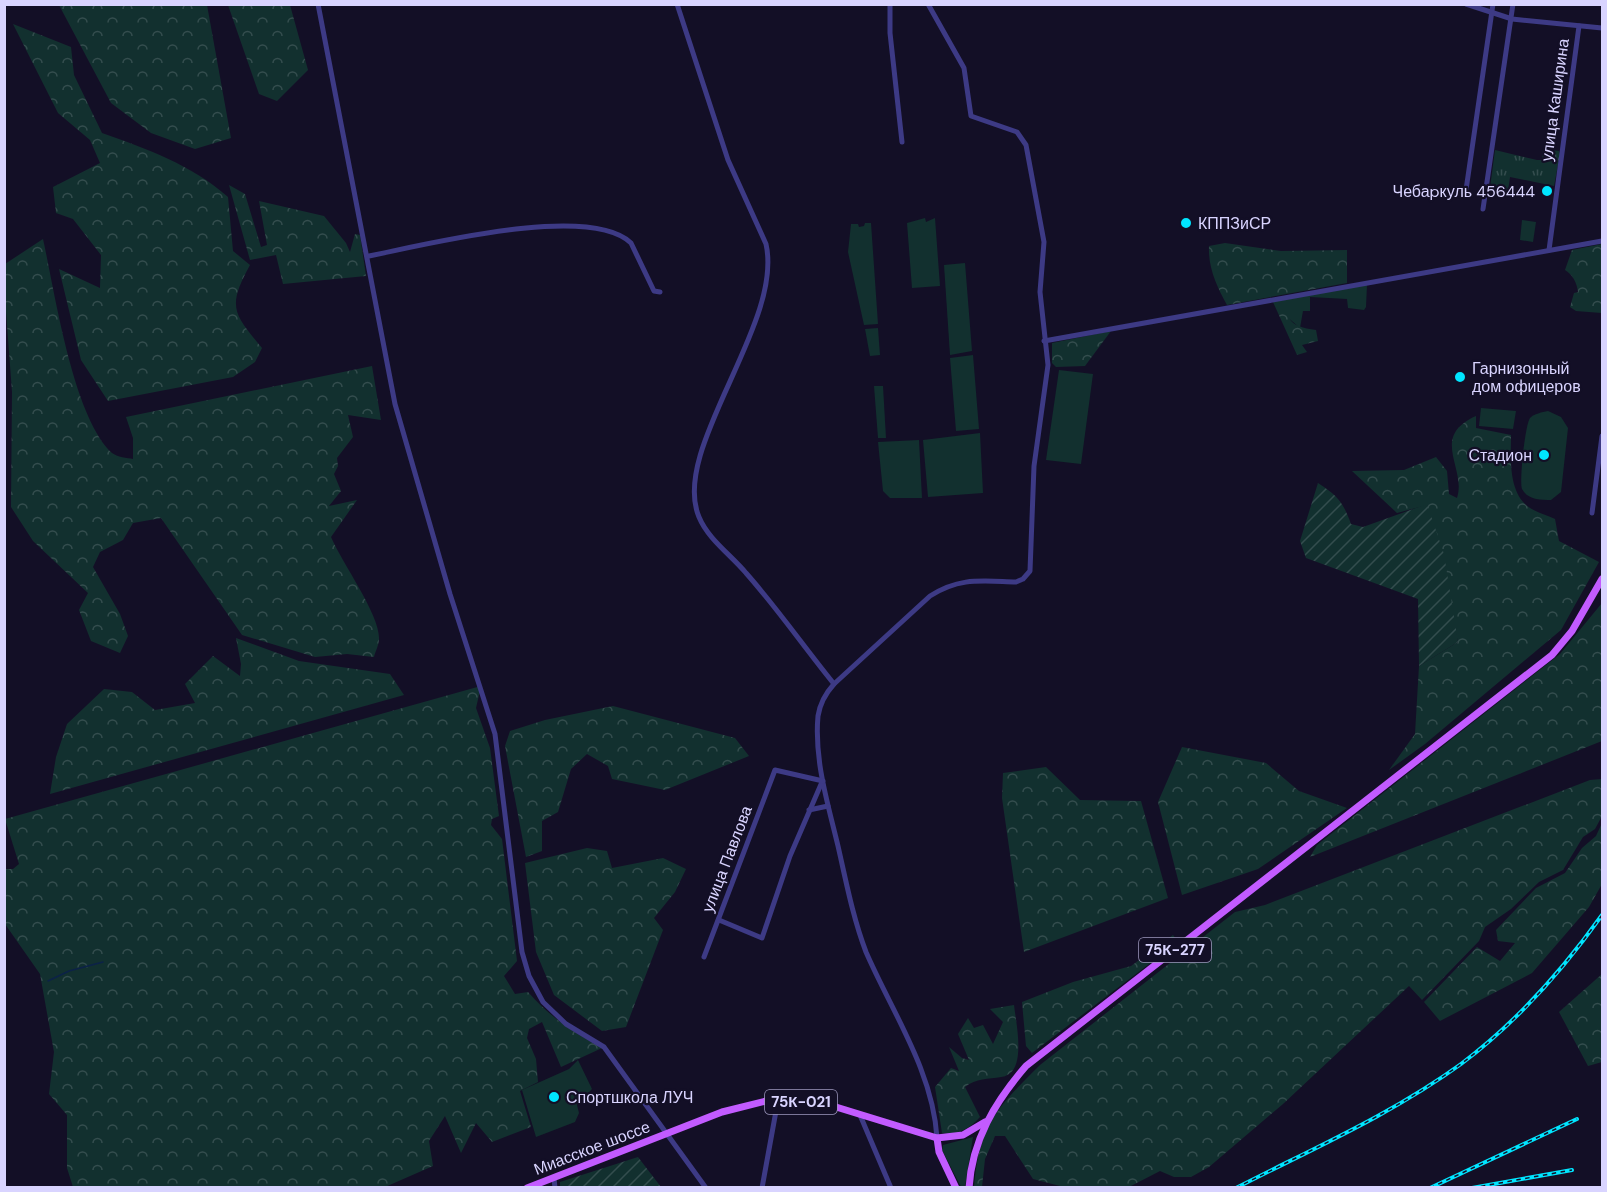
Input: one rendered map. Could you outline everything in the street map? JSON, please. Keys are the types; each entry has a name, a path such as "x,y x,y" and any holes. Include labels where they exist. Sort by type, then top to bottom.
{"main road":[{"name":"75К-277","path":"987,1121 1014,1080 1036,1057 1552,655 1572,631 1602,579"},
{"name":"75К-021","path":"666,1134 744,1106 778,1100 823,1103 936,1138 963,1135 987,1121"},
{"path":"969,1188 974,1154 987,1121"},
{"name":"Миасское шоссе","path":"527,1188 666,1134"},
{"path":"936,1138 939,1152 956,1188"}],"street":[{"path":"318,4 398,414 450,594 495,734 522,952 529,976 543,1002 566,1024 604,1047 706,1188"},
{"path":"678,4 728,160 766,244 770,258 768,276 742,359 722,399 704,447 696,480 695,507 708,533 746,573 834,684"},
{"path":"890,4 890,33 903,142"},
{"path":"928,4 964,68 971,116 1017,132 1026,145 1044,242 1040,292 1048,379 1034,466 1029,571 1023,579 1016,582 963,580 947,585 930,596 834,684 823,698 818,717 823,781 828,806 866,950 921,1070 934,1114 936,1138"},
{"name":"улица Каширина","path":"1466,4 1512,19 1602,28"},
{"path":"1466,190 1493,4"},
{"path":"1483,209 1513,4"},
{"name":"улица Каширина","path":"1549,250 1579,26"},
{"path":"369,256 523,228 575,226 611,231 625,237 631,243 654,291 660,292"},
{"path":"1044,341 1390,277 1602,241"},
{"path":"1592,513 1602,436"},
{"name":"улица Павлова","path":"704,957 775,770 823,781"},
{"path":"719,920 762,938 809,810 823,781"},
{"path":"809,810 828,806"},
{"path":"762,1188 778,1100"},
{"path":"860,1115 891,1188"},
{"path":"554,1178 555,1188"}],"green space":[{"path":"59,5 207,5 231,138 195,149 151,133 111,103"},
{"path":"228,5 290,5 308,70 277,101 259,94"},
{"path":"13,24 71,47 74,75 102,133 184,167 228,197 233,251 250,265 238,291 236,309 245,326 262,348 255,362 233,377 108,401 81,360 59,269 100,288 101,255 73,219 56,213 53,187 100,163 90,140 58,113"},
{"path":"1543,149 1559,151 1560,154 1554,186 1510,177 1508,191 1490,188 1495,150 1542,160"},
{"path":"229,185 245,194 261,247 267,245 259,201 324,216 346,243 350,252 355,234 360,235 366,276 283,284 276,255 250,260"},
{"path":"925,218 926,222 935,218 940,286 912,288 907,223"},
{"path":"1522,220 1536,222 1533,242 1520,240"},
{"path":"865,223 871,223 878,324 864,325 848,252 851,224 858,224 859,227 864,226"},
{"path":"43,239 67,353 76,384 98,436 112,453 117,455 133,459 133,438 126,417 372,366 381,420 348,415 353,437 337,458 338,466 334,474 341,491 329,506 357,500 331,537 367,603 378,629 379,639 374,657 347,654 315,657 242,635 161,518 133,523 123,540 100,552 93,567 120,614 128,636 120,653 91,641 79,610 88,593 33,541 11,507 12,392 5,298 5,264"},
{"path":"1225,243 1281,251 1347,250 1347,283 1227,305 1214,277 1209,254 1209,246"},
{"path":"1602,244 1602,313 1576,311 1570,307 1574,293 1578,292 1577,285 1565,270 1572,250"},
{"path":"965,263 972,351 950,355 944,265"},
{"path":"1367,285 1364,310 1348,308 1347,299 1310,297 1310,311 1303,311 1300,328 1286,316 1278,301"},
{"path":"1278,301 1292,322 1300,327 1316,330 1318,341 1302,345 1307,352 1297,355 1273,302"},
{"path":"878,328 880,355 870,356 865,329"},
{"path":"1111,331 1085,366 1056,367 1052,363 1052,343"},
{"path":"973,355 979,429 956,431 950,358"},
{"path":"1059,370 1093,374 1081,464 1046,460"},
{"path":"874,386 883,386 886,438 878,438"},
{"path":"1481,408 1516,411 1513,429 1479,426"},
{"name":"Стадион","path":"1548,411 1561,417 1568,428 1561,492 1551,500 1531,497 1525,493 1521,484 1528,423 1534,415"},
{"path":"1476,416 1476,428 1511,435 1513,480 1525,504 1555,519 1559,541 1599,562 1561,630 1425,744 1389,770 1415,734 1419,666 1458,642 1427,505 1397,513 1352,471 1404,470 1436,457 1447,471 1449,494 1457,498 1458,475 1452,443 1455,433 1462,424"},
{"path":"980,433 983,493 928,497 923,440"},
{"path":"919,440 922,498 890,498 883,491 878,442"},
{"path":"1318,483 1339,500 1351,524 1363,527 1427,504 1444,554 1458,642 1419,666 1418,599 1306,558 1300,541"},
{"path":"1602,603 1602,741 1310,857 1317,845 1560,654"},
{"path":"236,638 299,661 390,674 404,695 50,794 56,757 67,724 104,689 132,692 155,710 195,703 185,684 213,656 240,676 241,664"},
{"path":"481,686 476,708 490,748 499,816 492,819 491,825 502,839 517,961 504,976 515,994 528,992 562,1023 602,1048 561,1067 542,1022 529,1029 527,1038 536,1059 538,1082 520,1091 531,1127 492,1142 476,1123 461,1153 445,1116 429,1141 433,1166 385,1187 73,1187 67,1168 67,1115 49,1094 54,1052 40,974 5,924 4,869 13,869 19,864 5,819"},
{"path":"613,706 735,738 749,756 665,790 612,779 608,766 587,754 571,769 558,812 542,821 542,851 526,857 505,746 510,731 545,720"},
{"path":"1182,747 1266,763 1299,791 1347,808 1258,869 1182,895 1158,802"},
{"path":"1046,767 1080,800 1141,801 1168,898 1024,952 1002,798 1003,773"},
{"path":"1602,779 1602,816 1595,829 1583,837 1563,870 1539,882 1511,909 1485,927 1479,941 1422,1000 1409,986 1283,1104 1209,1167 1191,1177 1174,1177 1160,1171 1129,1187 1064,1187 1033,1179 1005,1136 995,1136 985,1159 982,1187 974,1188 980,1148 986,1132 1012,1093 1040,1065 1235,912 1265,905 1590,780"},
{"path":"1602,823 1602,884 1589,907 1532,973 1440,1021 1424,1002 1477,947 1500,961 1515,943 1498,941 1496,930 1536,888 1565,873 1582,848 1596,836"},
{"path":"587,848 607,851 612,868 663,858 686,869 675,892 654,918 663,930 626,1027 602,1031 554,995 536,952 525,863"},
{"path":"1173,935 1178,942 1032,1053 1026,1046 1022,1002 1073,982 1131,966"},
{"path":"1602,974 1602,1062 1588,1066 1559,1012"},
{"path":"1014,1005 1018,1035 1018,1058 1015,1067 1009,1074 978,1080 965,1087 980,1117 963,1130 942,1133 935,1087 951,1068 959,1071 949,1047 962,1058 969,1060 958,1034 968,1018 974,1028 983,1025 993,1044 1003,1022 990,1009"},
{"name":"Спортшкола ЛУЧ","path":"578,1060 592,1089 577,1105 579,1113 575,1122 536,1137 522,1090 569,1069"},
{"path":"973,1137 965,1187 961,1187 942,1150 943,1145"},
{"path":"638,1157 661,1187 560,1187 560,1182"}],"waterway":[{"path":"48,981 69,971 103,962"}],"railway":[{"path":"1236,1188 1380,1115 1461,1064 1501,1031 1538,995 1602,915"},
{"path":"1430,1188 1577,1119"},
{"path":"1472,1188 1572,1170"}],"place":[{"name":"Чебаpкуль 456444","path":"1547,191"},
{"name":"КППЗиСР","path":"1186,223"},
{"name":"Гарнизонный дом офицеров","path":"1460,377"},
{"name":"Стадион","path":"1544,455"},
{"name":"Спортшкола ЛУЧ","path":"554,1097"}]}
